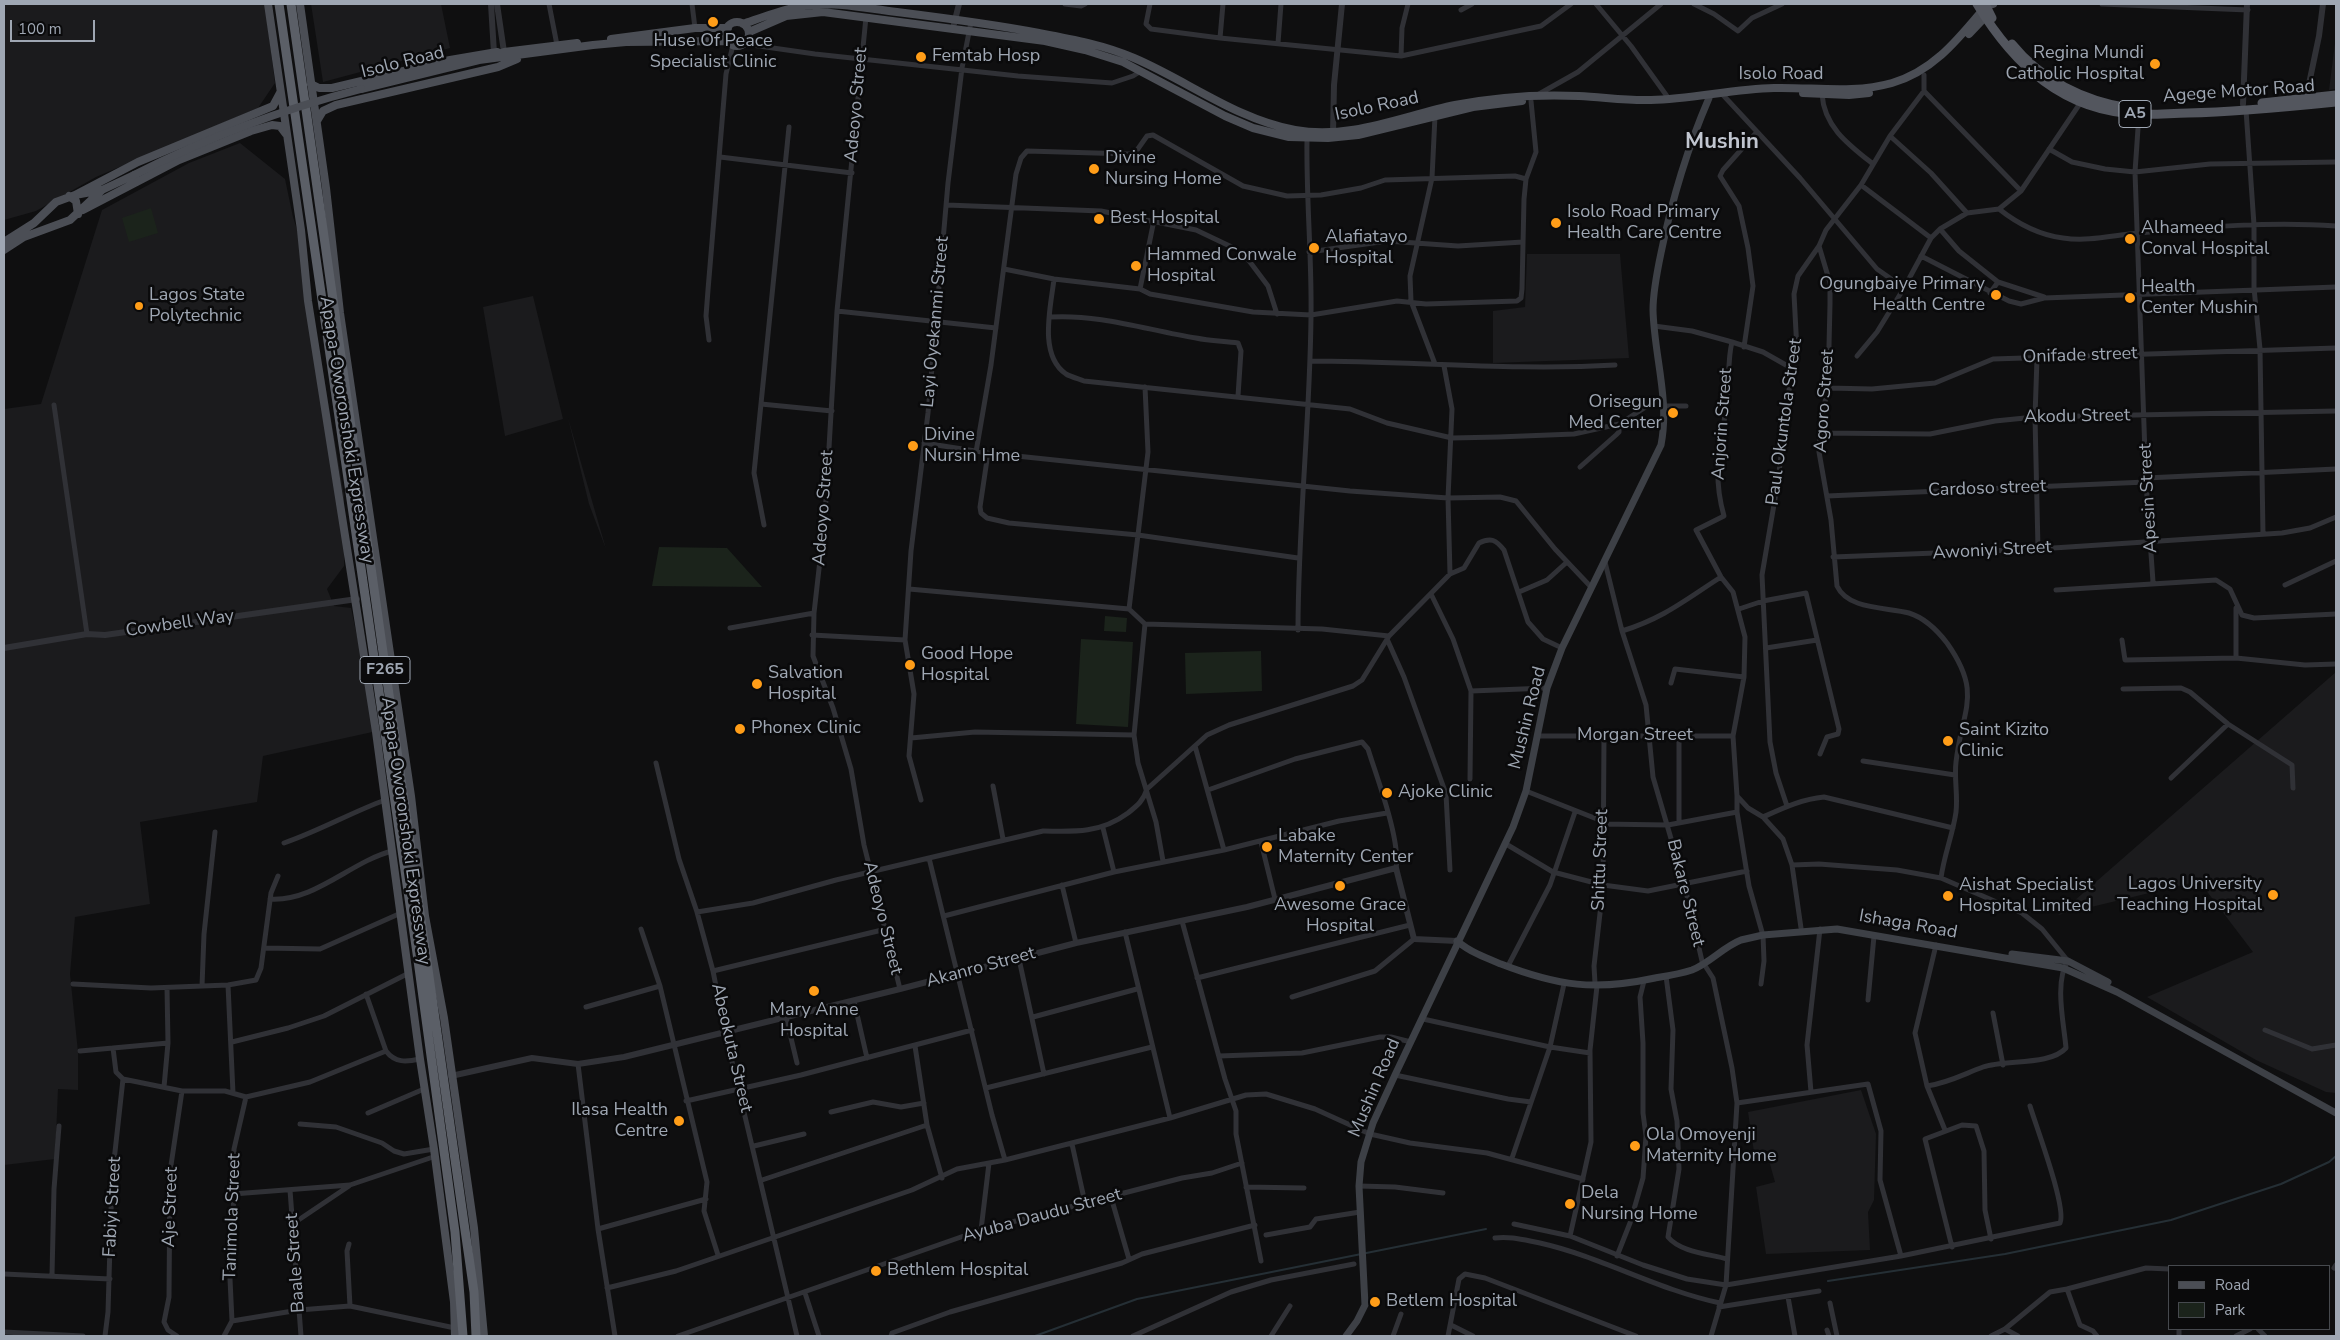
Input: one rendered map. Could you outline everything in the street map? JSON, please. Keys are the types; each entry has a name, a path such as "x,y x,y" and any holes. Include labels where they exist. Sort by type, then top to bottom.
{"highway":[{"name":"Apapa-Oworonshoki Expressway","path":"279,4 417,953 454,1232 463,1336"},
{"name":"Apapa-Oworonshoki Expressway","path":"292,4 468,1248 476,1336"},
{"name":"Agege Motor Road","path":"1986,8 2015,58 2043,81 2081,102 2113,112 2139,114 2306,102 2336,102"},
{"name":"Agege Motor Road","path":"1986,8 2018,52 2034,68 2060,85 2088,98 2140,110 2245,107"},
{"name":"Agege Motor Road","path":"2306,102 2336,95"}],"main road":[{"name":"Apapa-Oworonshoki Expressway","path":"268,4 308,301 357,598 454,1302 455,1332"},
{"name":"Apapa-Oworonshoki Expressway","path":"300,4 317,121 340,313 411,796 425,916 479,1266 484,1336"},
{"name":"Isolo Road","path":"743,24 781,10 813,5 893,8 1072,39 1118,52 1158,69 1222,104 1272,125 1311,133 1333,133 1435,116 1487,105 1531,101 1597,101 1648,105 1723,95 1765,92 1848,95 1880,91 1924,74 1943,60 1986,8"},
{"name":"Isolo Road","path":"749,32 786,16 804,13 866,17 1045,41 1085,50 1123,62 1142,70 1218,112 1253,128 1307,139 1358,135 1476,101 1538,95 1642,100 1668,99 1742,89 1842,90 1868,88 1891,83 1920,72 1960,38 1986,8"},
{"path":"733,24 743,24 749,32 744,44 730,43 726,35 728,28 733,24"},
{"path":"311,84 322,88 332,88 425,65 494,53 695,28 728,28"},
{"name":"Isolo Road","path":"102,190 172,155 275,114 361,89 479,60 626,42 730,43"},
{"path":"479,60 504,52"},
{"path":"317,121 323,111 336,105 498,67 526,54"},
{"path":"4,250 9,241 34,223 56,202 72,196 138,162 273,106 280,91"},
{"name":"Mushin Road","path":"1346,1336 1357,1321 1365,1305 1359,1186 1362,1162 1370,1134 1394,1075 1461,942 1506,844 1526,791 1547,688 1562,648 1661,445 1664,430 1664,404 1654,326 1656,278 1672,200 1709,98"},
{"path":"1218,112 1222,104"},
{"path":"9,241 55,226 179,160 251,131 276,125 283,129 287,136"},
{"path":"72,196 102,190"},
{"path":"81,212 102,190"},
{"path":"72,196 81,212"},
{"path":"44,212 46,222 55,226"},
{"name":"Ishaga Road","path":"1461,942 1464,947 1488,958 1540,978 1564,984 1596,985 1644,980 1692,970 1727,943 1763,934 1801,928 1845,927 2068,960 2336,1107"},
{"name":"Ishaga Road","path":"1763,934 1820,929 1853,931 2063,968 2117,992 2336,1113"},
{"name":"Ishaga Road","path":"1461,942 1510,964 1556,980 1596,985 1638,980 1688,969 1703,962"}],"street":[{"path":"491,4 494,53"},
{"path":"497,4 504,52"},
{"path":"549,4 558,45"},
{"path":"692,4 695,28"},
{"path":"953,28 959,4"},
{"path":"1065,4 1081,6 1085,4"},
{"path":"1150,4 1148,27 1220,38 1400,56 1541,26 1571,4"},
{"path":"1220,38 1223,4"},
{"path":"1278,43 1281,4"},
{"path":"1333,133 1337,51 1342,4"},
{"path":"1400,56 1402,28 1408,4"},
{"path":"1461,10 1472,4"},
{"path":"1596,4 1623,37 1668,99"},
{"path":"1538,95 1578,72 1661,4"},
{"path":"1694,4 1714,14 1738,31 1752,18 1782,4"},
{"path":"2102,4 2248,7 2245,107 2254,225 2254,288 2260,350 2264,534"},
{"path":"2306,102 2319,36 2323,4"},
{"name":"Adeoyo Street","path":"866,17 860,58 852,173 837,311 832,411 826,466 825,516 812,635 813,656 817,671 833,708 851,769 864,845 900,990"},
{"name":"Layi Oyekanmi Street","path":"921,800 909,756 914,694 906,640 911,551 924,443 948,182 962,68 971,22"},
{"path":"709,340 706,316 730,43"},
{"path":"744,44 1018,76 1112,82 1133,76 1142,70"},
{"path":"1924,74 1924,91 2021,192"},
{"name":"Paul Okuntola Street","path":"1787,806 1776,772 1770,742 1762,575 1778,481 1788,395 1797,351 1794,294 1798,276 1819,246 1822,236 1861,185 1890,136 1924,91"},
{"path":"1822,94 1823,109 1832,126 1845,142 1874,164"},
{"path":"1723,95 1756,133 1800,178 1877,269 1904,288"},
{"path":"1004,269 1054,279 1140,290 1150,294 1253,312 1277,314 1311,315 1384,302 1410,301 1426,304 1517,302 1521,298 1522,289 1521,255 1526,179 1536,152 1531,101"},
{"path":"1858,356 1877,332 1931,238 1940,229 1967,213 1999,209 2021,192 2081,102"},
{"name":"Apesin Street","path":"2139,114 2135,172 2141,295 2146,480 2153,582"},
{"path":"1435,116 1432,178 1416,242 1410,276 1410,301 1435,364"},
{"path":"764,525 754,474 789,127"},
{"path":"1744,347 1753,286 1748,248 1739,206 1720,176 1723,170 1756,133"},
{"path":"976,452 996,328 1016,174 1021,158 1026,151 1129,154 1135,153 1148,136 1153,135 1243,186 1274,194 1306,196 1351,190 1385,180 1515,176 1526,179"},
{"path":"1890,136 1930,173 1967,213"},
{"path":"1298,630 1298,558 1308,404 1311,315 1306,196 1307,139"},
{"path":"2049,149 2072,162 2105,169 2135,172 2210,164 2250,165 2336,162"},
{"path":"720,157 852,173"},
{"path":"1861,185 1931,238"},
{"path":"947,205 1101,211 1154,220 1196,230 1236,249 1250,262 1268,286 1277,314"},
{"path":"1999,209 2017,223 2047,235 2082,240 2137,233 2254,225 2336,226"},
{"path":"1140,290 1154,220"},
{"path":"1940,229 1959,252 1998,282 2044,298"},
{"path":"1308,252 1387,241 1458,246 1523,242"},
{"name":"Agoro Street","path":"1819,246 1830,283 1828,388 1819,433 1820,452 1831,520 1837,586 1842,595 1854,602 1922,618 1943,638 1961,664 1968,684 1969,701 1958,748 1955,775"},
{"path":"1921,256 1990,293 2021,304 2044,298 2141,295 2254,288 2336,287"},
{"path":"1054,279 1050,318 1050,353 1066,374 1084,381 1350,409 1387,423 1452,438 1574,434 1619,424 1649,404 1686,406"},
{"path":"1990,293 1998,282"},
{"path":"837,311 996,328"},
{"path":"1050,318 1067,316 1114,321 1197,339 1238,343 1242,351 1238,396"},
{"path":"1654,326 1692,331 1732,342 1763,352 1793,369"},
{"name":"Anjorin Street","path":"1721,577 1696,530 1724,516 1716,474 1727,401 1727,368 1732,342"},
{"name":"Onifade street","path":"1828,388 1872,389 1935,383 1993,359 2336,348"},
{"path":"2037,358 2035,417 2038,549"},
{"path":"1310,360 1378,361 1444,366 1615,365"},
{"path":"1444,366 1452,409 1448,498 1450,574"},
{"path":"1130,609 1149,430 1145,387"},
{"path":"761,404 832,411"},
{"path":"54,405 87,634"},
{"name":"Akodu Street","path":"1819,433 1930,434 1995,421 2035,417 2336,412"},
{"path":"1580,467 1619,432 1619,424"},
{"path":"924,443 976,452 1350,491 1448,498 1500,497 1516,501 1567,562 1591,587"},
{"path":"988,453 980,507 981,513 987,518 1009,523 1138,535 1298,558"},
{"name":"Cardoso street","path":"1827,496 2336,469"},
{"name":"Awoniyi Street","path":"1833,557 2038,549 2264,534 2310,528 2336,517"},
{"path":"697,912 753,903 1003,839 1043,831 1070,832 1103,828 1143,801 1147,789 1207,736 1229,725 1354,686 1362,680 1388,638 1450,574 1464,568 1479,542 1491,539 1497,541 1504,550 1519,592 1524,614 1535,632 1543,639 1562,648"},
{"path":"2285,585 2336,561"},
{"path":"1519,592 1547,580 1567,562"},
{"name":"Bakare Street","path":"1605,562 1622,631 1646,705 1653,777 1684,883 1703,962 1714,978 1719,1014 1732,1068 1737,1103 1726,1285 1712,1336"},
{"path":"1622,631 1648,623 1675,609 1689,597 1721,577 1733,592 1745,637 1744,677 1733,736 1737,812 1747,871 1763,934 1764,961 1761,984"},
{"path":"2056,590 2153,582 2216,580 2230,589 2236,606 2242,615 2254,618 2336,614"},
{"path":"909,589 1130,609 1145,624 1340,630 1388,638"},
{"path":"1739,609 1764,601 1806,593 1839,729 1838,734 1827,737 1820,754"},
{"path":"1431,594 1452,639 1471,691 1470,779"},
{"name":"Cowbell Way","path":"4,648 87,634 105,635 357,598"},
{"path":"2236,606 2236,658"},
{"path":"730,628 814,613"},
{"path":"1145,624 1134,735 1138,763 1147,789 1163,861"},
{"path":"812,635 906,640"},
{"path":"1388,638 1446,794 1450,870"},
{"path":"1766,648 1817,640"},
{"path":"2122,640 2125,660 2236,658 2306,665 2336,664"},
{"path":"1671,683 1675,668 1744,677"},
{"path":"1471,691 1547,688"},
{"path":"2123,689 2181,688 2190,692 2228,724 2292,765 2293,788"},
{"path":"2171,778 2228,724"},
{"path":"911,738 975,732 1134,735"},
{"path":"1679,735 1679,823"},
{"name":"Morgan Street","path":"1537,736 1733,736"},
{"name":"Shittu Street","path":"1570,1236 1591,1142 1590,1053 1596,985 1594,966 1603,885 1604,736"},
{"path":"1208,790 1295,759 1362,742 1368,749 1387,813 1398,857 1396,868 1414,939"},
{"path":"1195,746 1224,850"},
{"path":"1863,761 1955,775 1957,802 1941,878"},
{"name":"Abeokuta Street","path":"656,763 678,859 697,912 713,971 725,1032 754,1146 797,1336"},
{"path":"993,786 1003,839"},
{"path":"1526,791 1602,822 1668,825 1737,812"},
{"path":"1737,796 1748,808 1763,817 1783,840 1792,865 1801,928"},
{"path":"1763,817 1787,806 1812,798 1824,797 1953,828"},
{"path":"284,843 306,836 348,814 384,800"},
{"path":"1510,964 1540,906 1575,812"},
{"path":"944,916 1114,872 1261,842 1339,821 1387,813"},
{"path":"1103,828 1114,872"},
{"path":"202,986 204,934 215,832"},
{"path":"1261,842 1274,899"},
{"path":"1506,844 1553,872 1603,885 1648,891 1747,871"},
{"path":"270,899 286,900 304,894 375,857 392,851"},
{"path":"929,858 1005,1160"},
{"path":"1792,865 1820,864 1897,870 1941,878 2022,913 2042,929 2068,960 2063,968 2062,1006 2066,1048 2062,1052 2043,1058 1983,1067 1961,1078 1927,1086"},
{"name":"Akanro Street","path":"451,1076 532,1058 578,1064 595,1064 900,990 1076,943 1274,899 1396,868"},
{"path":"73,984 167,988 228,985 250,983 256,980 259,976 264,948 270,899 278,876"},
{"path":"1062,886 1076,943"},
{"path":"264,948 320,949 400,913"},
{"path":"1182,920 1236,1112 1236,1134 1262,1261"},
{"path":"1198,978 1410,925"},
{"path":"641,929 660,986 686,1101 707,1182 704,1211 718,1255"},
{"path":"1811,1092 1807,1045 1820,929"},
{"path":"713,971 886,930"},
{"path":"1125,932 1137,989 1170,1118"},
{"path":"1868,1000 1874,936"},
{"path":"1292,997 1375,971 1414,939 1461,942"},
{"path":"1936,945 1915,1033 1927,1086 1945,1130"},
{"path":"1019,959 1044,1074"},
{"path":"232,1042 288,1028 324,1016 408,973"},
{"path":"1666,976 1673,1030 1671,1089 1677,1121 1679,1169 1668,1237 1679,1245 1727,1259"},
{"path":"1617,1256 1633,1214 1643,1178 1646,1136 1643,1113 1644,1043 1640,997 1644,980"},
{"path":"1512,1158 1550,1047 1564,984"},
{"path":"228,985 233,1093"},
{"path":"586,1007 660,986"},
{"path":"164,1087 168,1043 167,988"},
{"path":"1033,1017 1137,989"},
{"path":"366,994 386,1052 391,1057 400,1061 420,1058"},
{"path":"854,1001 867,1058"},
{"path":"1993,1013 2004,1065"},
{"path":"786,1017 797,1063"},
{"path":"1423,1019 1550,1047 1590,1053"},
{"path":"686,1101 867,1058 972,1030"},
{"path":"2265,1030 2312,1049 2336,1046"},
{"path":"1219,1056 1302,1053 1380,1037 1391,1037 1411,1042"},
{"path":"80,1051 168,1043"},
{"path":"914,1046 928,1125 942,1178"},
{"path":"986,1088 1152,1047"},
{"path":"113,1048 116,1072 123,1078 182,1091 233,1093 246,1096 310,1082 386,1052"},
{"path":"578,1064 598,1229 615,1336"},
{"path":"1394,1075 1508,1100 1531,1102"},
{"name":"Fabiyi Street","path":"105,1336 110,1279 112,1179 123,1078"},
{"path":"1737,1103 1868,1084 1881,1131 1880,1180 1901,1256"},
{"path":"368,1113 424,1089"},
{"name":"Aje Street","path":"177,1336 168,1330 164,1322 169,1298 170,1172 182,1091"},
{"path":"607,1288 651,1278 912,1190 942,1178 957,1169 1072,1144 1170,1118 1246,1095 1266,1094 1315,1109 1370,1134 1512,1158 1584,1179"},
{"name":"Tanimola Street","path":"232,1321 230,1279 233,1242 234,1149 246,1096"},
{"path":"831,1112 873,1102 901,1107 924,1103"},
{"path":"1514,1224 1570,1236 1617,1256 1688,1279 1726,1285 1901,1256 2057,1224 2062,1220 2048,1162 2030,1106"},
{"path":"300,1124 327,1125 344,1129 404,1154 434,1153"},
{"path":"762,1180 928,1125"},
{"path":"1952,1246 1925,1139 1962,1125 1976,1126 1984,1151 1985,1210 1991,1238"},
{"path":"52,1275 54,1189 59,1126"},
{"path":"754,1146 804,1134"},
{"path":"1072,1144 1085,1203"},
{"path":"294,1223 350,1185 434,1153"},
{"path":"980,1230 989,1163"},
{"name":"Ayuba Daudu Street","path":"678,1336 788,1299 980,1230 1212,1173 1242,1163"},
{"path":"233,1194 350,1185"},
{"path":"1359,1186 1395,1187 1443,1193"},
{"path":"1246,1187 1304,1188"},
{"name":"Baale Street","path":"290,1190 294,1223 301,1336"},
{"path":"1111,1197 1129,1259"},
{"path":"598,1229 706,1199"},
{"path":"1266,1236 1310,1227 1316,1219 1360,1212"},
{"path":"890,1336 892,1333 950,1312 1122,1263 1142,1254 1255,1225"},
{"path":"1495,1238 1513,1237 1573,1251 1686,1295 1720,1305 1818,1292"},
{"path":"349,1244 347,1251 350,1306"},
{"path":"1132,1336 1231,1292 1272,1280 1354,1264"},
{"path":"1990,1336 2005,1329 2050,1292 2146,1268 2168,1269"},
{"path":"4,1274 110,1279"},
{"path":"1448,1336 1461,1276 1485,1278 1636,1336"},
{"path":"2067,1289 2080,1325 2094,1331 2097,1336"},
{"path":"805,1293 819,1336"},
{"path":"1788,1297 1795,1336"},
{"path":"1830,1303 1837,1336"},
{"path":"224,1336 232,1321 299,1310 350,1306 455,1332"},
{"path":"1271,1336 1290,1306"},
{"path":"1393,1336 1401,1314"},
{"path":"1451,1325 1473,1336"},
{"path":"2005,1329 2018,1336"},
{"path":"2236,1336 2248,1330"},
{"path":"4,1332 82,1336"}],"shaded area":[{"path":"4,4 265,4 275,83 258,108 96,177 36,211 4,220"},
{"path":"311,4 441,4 450,48 323,82"},
{"path":"2336,35 2336,89 2329,90"},
{"path":"240,143 285,179 293,217 301,242 344,495 344,566 327,589 334,606 351,608 377,731 263,756 257,802 140,822 150,904 75,917 70,974 78,1052 78,1090 58,1089 55,1159 4,1165 4,409 41,404 102,210 189,163"},
{"path":"1527,254 1620,254 1629,358 1493,363 1493,311 1525,307"},
{"path":"533,296 563,419 505,436 483,307"},
{"path":"568,418 606,549 589,504"},
{"name":"Lagos University Teaching Hospital","path":"2336,672 2336,1093 2326,1092 2256,1060 2147,997 2253,952 2199,881 2058,915"},
{"path":"1861,1090 1876,1134 1874,1200 1868,1212 1870,1250 1766,1254 1756,1187 1775,1182 1766,1150 1754,1152 1748,1112"}],"green space":[{"path":"151,208 158,233 129,242 122,218"},
{"path":"659,547 727,548 762,587 652,586"},
{"path":"1105,616 1127,618 1126,632 1104,631"},
{"path":"1081,639 1133,642 1128,727 1076,724"},
{"path":"1261,651 1262,691 1186,694 1185,653"}],"waterway":[{"path":"1828,1281 2005,1254 2171,1220 2281,1184 2329,1162 2336,1156"},
{"path":"1035,1336 1137,1299 1486,1229"}],"place":[{"name":"Huse Of Peace Specialist Clinic","path":"713,22"},
{"name":"Femtab Hosp","path":"921,57"},
{"name":"Regina Mundi Catholic Hospital","path":"2155,64"},
{"name":"Divine Nursing Home","path":"1094,169"},
{"name":"Best Hospital","path":"1099,219"},
{"name":"Isolo Road Primary Health Care Centre","path":"1556,223"},
{"name":"Alhameed Conval Hospital","path":"2130,239"},
{"name":"Alafiatayo Hospital","path":"1314,248"},
{"name":"Hammed Conwale Hospital","path":"1136,266"},
{"name":"Ogungbaiye Primary Health Centre","path":"1996,295"},
{"name":"Health Center Mushin","path":"2130,298"},
{"name":"Lagos State Polytechnic","path":"139,306"},
{"name":"Orisegun Med Center","path":"1673,413"},
{"name":"Divine Nursin Hme","path":"913,446"},
{"name":"Good Hope Hospital","path":"910,665"},
{"name":"Salvation Hospital","path":"757,684"},
{"name":"Phonex Clinic","path":"740,729"},
{"name":"Saint Kizito Clinic","path":"1948,741"},
{"name":"Ajoke Clinic","path":"1387,793"},
{"name":"Labake Maternity Center","path":"1267,847"},
{"name":"Awesome Grace Hospital","path":"1340,886"},
{"name":"Lagos University Teaching Hospital","path":"2273,895"},
{"name":"Aishat Specialist Hospital Limited","path":"1948,896"},
{"name":"Mary Anne Hospital","path":"814,991"},
{"name":"Ilasa Health Centre","path":"679,1121"},
{"name":"Ola Omoyenji Maternity Home","path":"1635,1146"},
{"name":"Dela Nursing Home","path":"1570,1204"},
{"name":"Bethlem Hospital","path":"876,1271"},
{"name":"Betlem Hospital","path":"1375,1302"}],"district":[{"name":"Mushin","path":"1722,143"}]}
